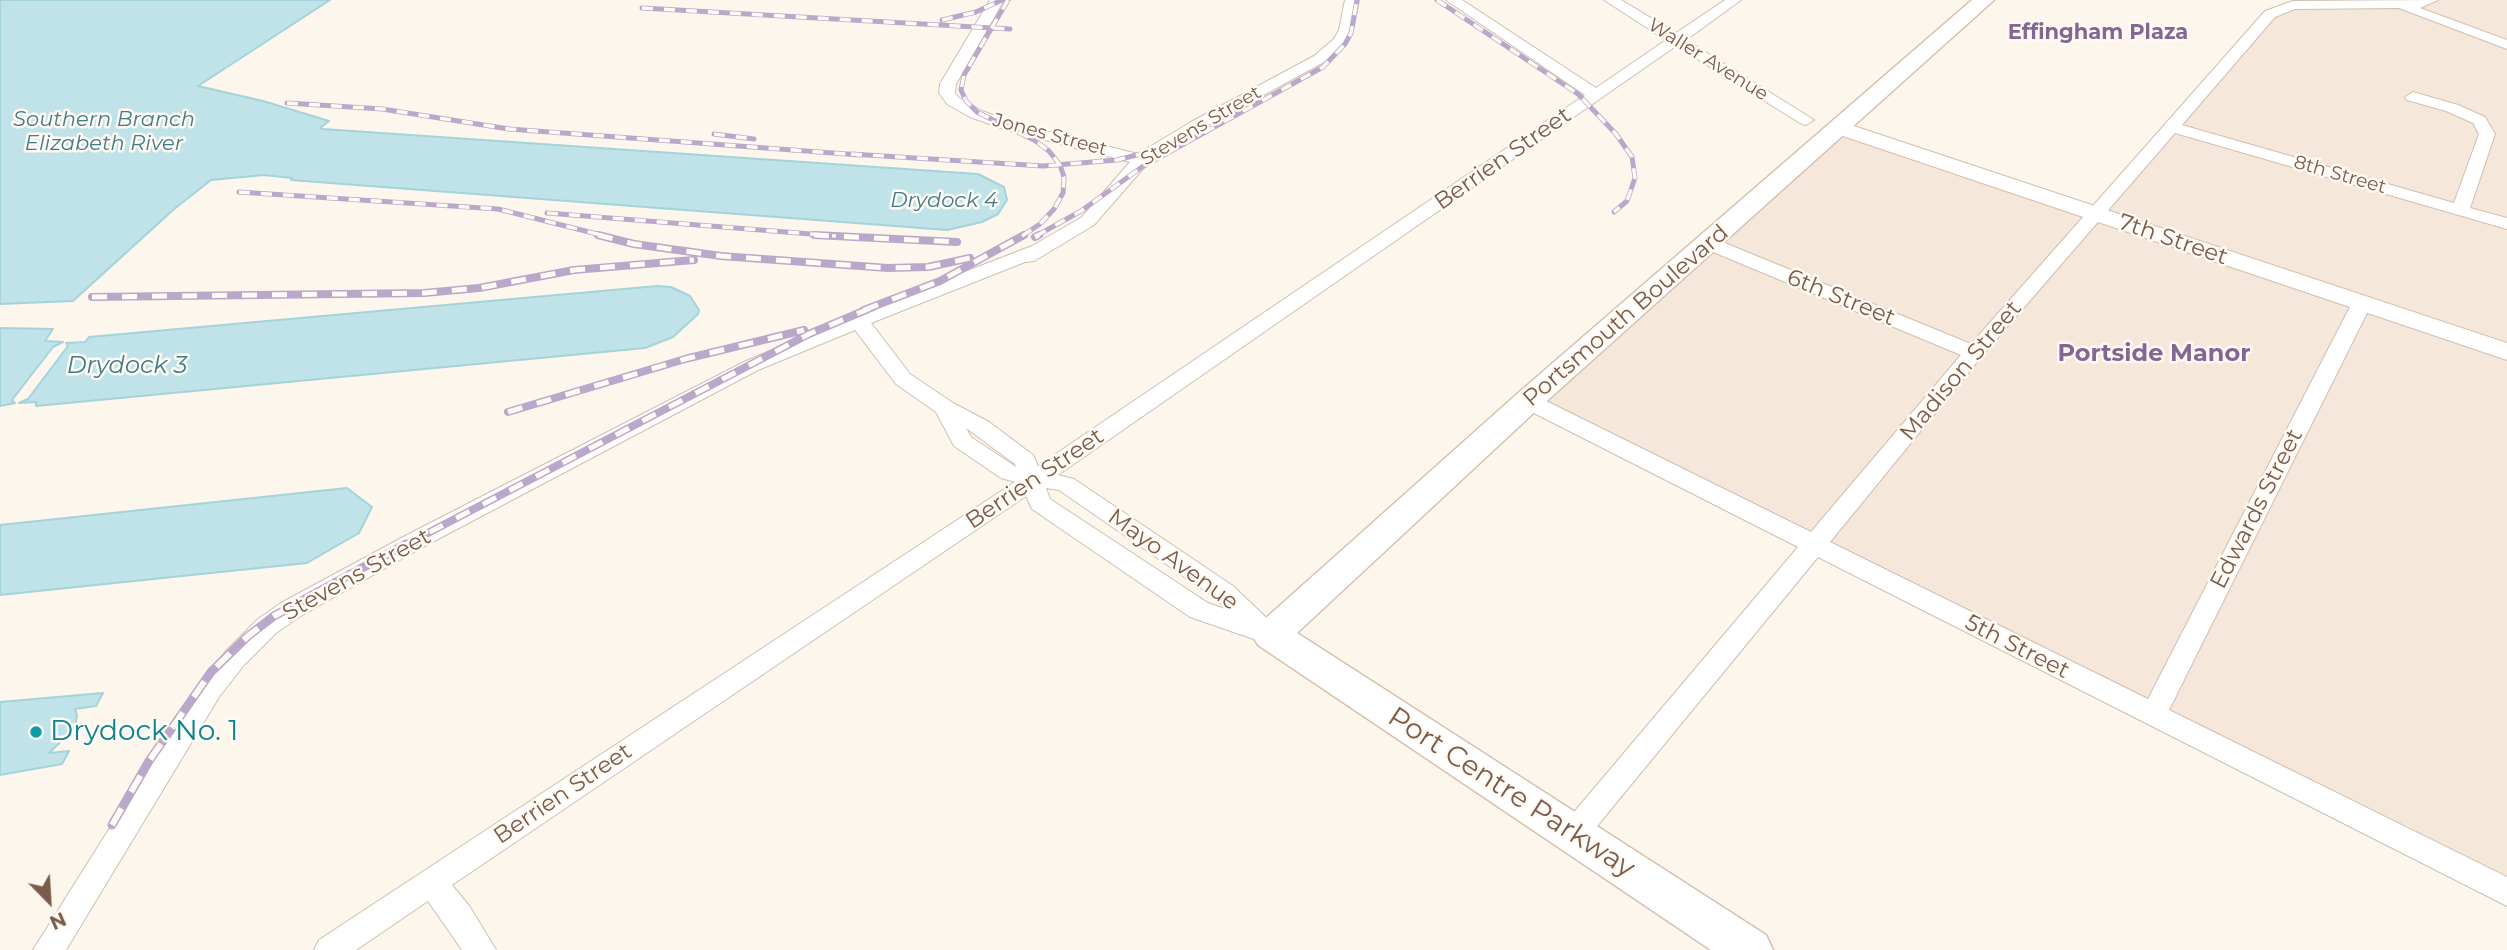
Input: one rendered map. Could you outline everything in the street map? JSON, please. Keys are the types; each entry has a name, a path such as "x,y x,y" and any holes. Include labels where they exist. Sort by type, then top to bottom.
{"main road":[{"name":"Portsmouth Boulevard","path":"1271,635 1528,401 1984,0"},
{"name":"Port Centre Parkway","path":"1271,635 1751,950"}],"street":[{"name":"Jones Street","path":"998,0 948,84 947,93 953,101 1002,124 1141,159"},
{"name":"Stevens Street","path":"49,950 210,690 235,658 267,626 290,610 425,535 751,366 796,346 920,312 1012,267 1088,221 1141,159 1197,125 1320,59 1340,41 1346,30 1352,0"},
{"path":"1453,0 1595,95"},
{"name":"Waller Avenue","path":"1611,0 1806,120"},
{"name":"Berrien Street","path":"330,950 1034,480 1734,0"},
{"path":"2394,2 2417,4 2431,0"},
{"path":"2394,2 2507,45"},
{"name":"Madison Street","path":"1574,833 1974,353 2270,14 2293,5 2394,2"},
{"path":"2413,97 2452,108 2480,120 2487,134 2460,210"},
{"name":"7th Street","path":"1839,127 2507,352"},
{"name":"8th Street","path":"2172,127 2507,224"},
{"name":"6th Street","path":"1708,243 1974,353"},
{"name":"Edwards Street","path":"2152,715 2362,303"},
{"path":"862,326 903,379 946,408 961,441 1009,473 1034,480"},
{"name":"5th Street","path":"1528,401 2507,892"},
{"name":"Mayo Avenue","path":"1034,480 1040,503 1199,610 1271,635"},
{"path":"432,883 459,917 480,950"}],"shaded area":[{"path":"2388,0 2507,0 2507,892 1528,401 1839,127 2098,214 2270,14 2293,5 2396,3"}],"water":[{"name":"Southern Branch Elizabeth River","path":"0,0 330,0 198,86 263,101 329,121 320,128 323,129 978,174 1004,187 1007,200 998,214 982,222 947,230 291,180 292,178 264,175 211,180 173,210 73,301 0,304"},
{"name":"Drydock 3","path":"657,286 671,287 690,296 699,310 673,337 645,348 36,406 36,402 19,403 28,399 68,346 66,343 85,342 89,337"},
{"path":"0,328 53,329 45,341 63,342 53,347 12,400 15,403 0,406"},
{"path":"347,488 372,507 359,533 307,563 0,595 0,525"},
{"name":"Drydock No. 1","path":"103,693 96,706 75,709 75,728 49,753 69,751 62,764 0,775 0,702"}],"railway":[{"path":"942,20 976,12 1002,0"},
{"path":"992,28 1008,0"},
{"path":"1036,236 1081,211 1142,167 1323,67 1345,44 1351,33 1357,0"},
{"path":"1437,0 1578,94 1616,134 1632,157 1635,178 1627,201 1614,212"},
{"path":"642,8 992,28"},
{"path":"992,28 1010,29"},
{"path":"992,28 964,75 961,90 966,101 977,112 1034,140 1049,151 1060,165"},
{"path":"287,103 382,109 509,129 860,155"},
{"path":"714,134 754,139"},
{"path":"1060,165 1117,160 1164,148"},
{"path":"851,154 1043,166 1060,165"},
{"path":"1022,236 1040,224 1054,209 1063,193 1064,177 1060,165"},
{"path":"239,192 498,209 605,236"},
{"path":"547,213 836,236"},
{"path":"598,235 634,244 721,256 888,268 928,267 970,258"},
{"path":"814,235 957,242"},
{"path":"864,310 940,281 1024,235"},
{"path":"1035,237 1039,235"},
{"path":"92,297 424,293 479,288 574,270 694,260"},
{"path":"403,546 809,334 873,307"},
{"path":"508,412 685,359 804,330"},
{"path":"112,825 149,761 211,672 248,636 274,616 406,544"}],"place":[{"name":"Drydock No. 1","path":"36,732"}],"district":[{"name":"Effingham Plaza","path":"2098,33"},
{"name":"Portside Manor","path":"2154,354"}],"water label":[{"name":"Drydock 4","path":"944,201"}]}
